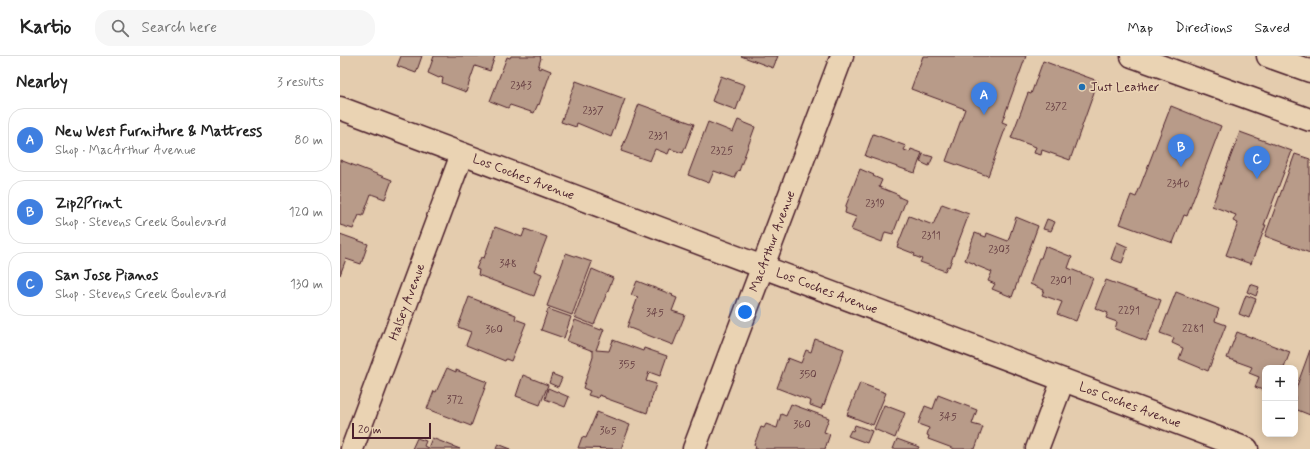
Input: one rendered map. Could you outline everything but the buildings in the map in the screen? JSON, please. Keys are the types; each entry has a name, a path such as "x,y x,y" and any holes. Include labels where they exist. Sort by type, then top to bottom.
{"street":[{"name":"MacArthur Avenue","path":"694,449 842,56"},
{"path":"1132,56 1306,116"},
{"path":"1268,56 1310,71"},
{"name":"Los Coches Avenue","path":"340,108 1247,449"},
{"name":"Halsey Avenue","path":"352,449 462,154"},
{"path":"1037,449 1063,380"}],"place":[{"name":"Just Leather","path":"1082,87"},
{"name":"New West Furniture & Mattress","path":"984,115"},
{"name":"Zip2Print","path":"1181,167"},
{"name":"San Jose Pianos","path":"1257,179"}]}
